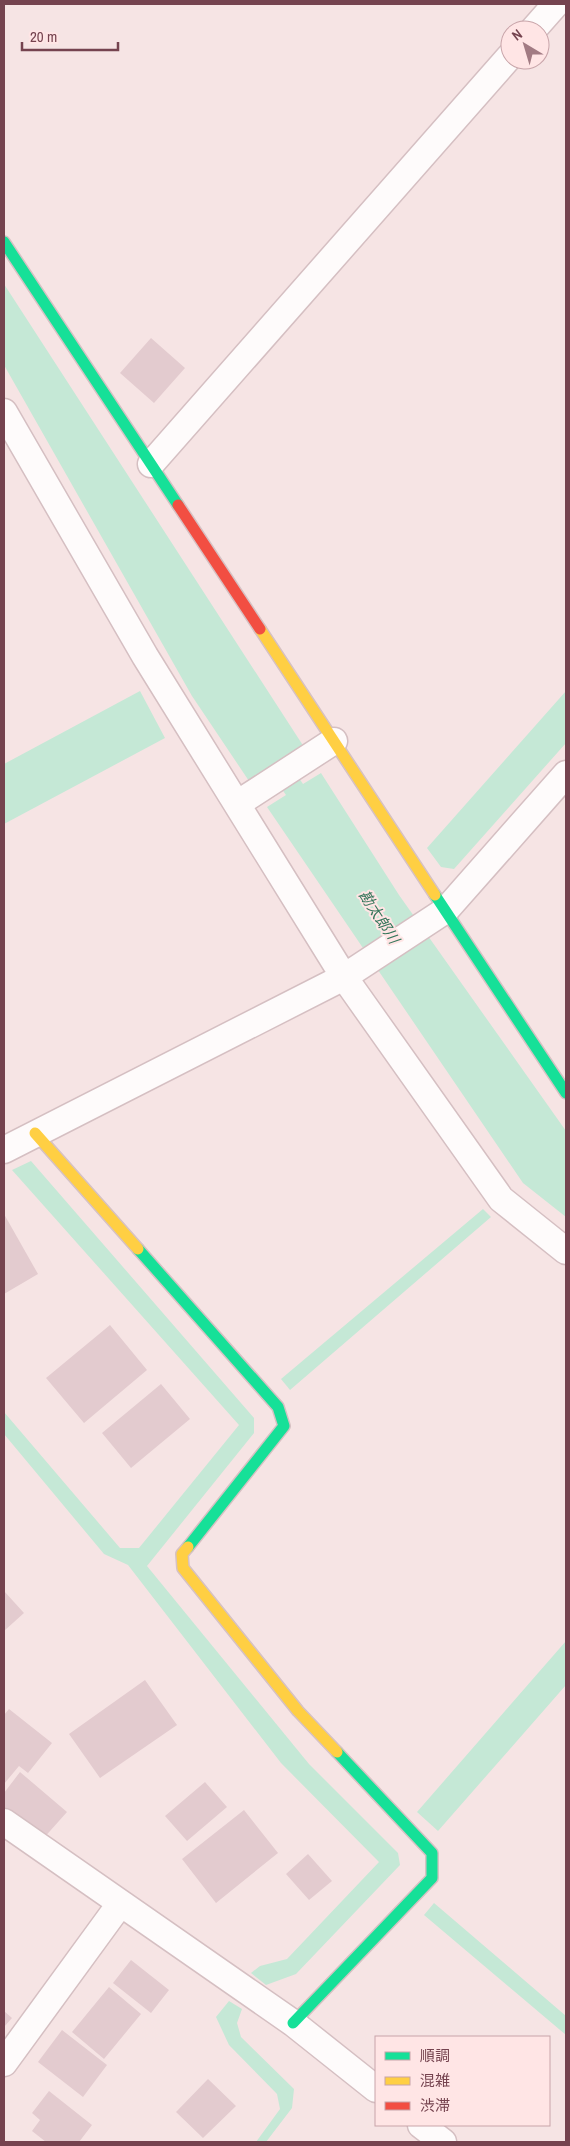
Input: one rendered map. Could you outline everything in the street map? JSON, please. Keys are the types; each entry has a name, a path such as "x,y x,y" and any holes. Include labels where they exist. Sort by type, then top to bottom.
{"street":[{"path":"542,20 556,4"},
{"path":"151,464 500,67"},
{"path":"4,242 566,1093"},
{"path":"4,412 144,656 344,977 501,1199 566,1252"},
{"path":"237,804 334,741"},
{"path":"4,1150 344,977 446,910 566,774"},
{"path":"35,1133 278,1407 284,1426 182,1554 183,1568 298,1711 432,1853 432,1878 293,2023"},
{"path":"4,1822 293,2023 375,2088"},
{"path":"4,2063 120,1904"},
{"path":"422,2126 443,2142"}],"water":[{"name":"勘太郎川","path":"4,284 304,747 286,759 303,784 321,773 399,895 566,1131 566,1217 523,1183 267,807 286,795 268,769 249,781 192,696 4,365"},
{"path":"140,691 165,738 4,824 4,764"},
{"path":"566,691 566,743 454,869 441,867 427,848"},
{"path":"31,1161 254,1418 254,1433 147,1566 309,1764 398,1853 400,1865 296,1974 266,1985 251,1973 260,1966 287,1959 379,1862 281,1763 128,1565 104,1554 4,1434 4,1412 120,1548 139,1548 239,1425 12,1170"},
{"path":"483,1209 491,1217 290,1390 281,1379"},
{"path":"566,1641 566,1685 438,1831 417,1812"},
{"path":"434,1903 566,2016 566,2035 424,1915"},
{"path":"229,2001 242,2009 237,2023 241,2037 294,2089 292,2108 266,2142 256,2142 280,2109 277,2094 229,2045 216,2017"}],"building":[{"path":"151,338 185,368 154,403 120,373"},
{"path":"4,1214 38,1274 4,1294"},
{"path":"110,1325 147,1370 84,1423 46,1378"},
{"path":"161,1384 190,1419 131,1468 102,1433"},
{"path":"4,1591 24,1613 4,1631"},
{"path":"145,1680 177,1725 100,1778 69,1734"},
{"path":"9,1709 52,1743 28,1773 19,1766 4,1784 4,1715"},
{"path":"20,1772 67,1812 42,1840 4,1808 4,1793"},
{"path":"205,1782 227,1807 187,1841 165,1816"},
{"path":"244,1810 278,1853 216,1903 182,1859"},
{"path":"308,1854 332,1881 309,1900 286,1874"},
{"path":"131,1960 169,1990 151,2013 113,1983"},
{"path":"109,1987 141,2014 104,2059 72,2032"},
{"path":"4,2011 12,2018 4,2027"},
{"path":"62,2030 107,2065 83,2097 38,2062"},
{"path":"208,2079 236,2106 203,2138 176,2112"},
{"path":"49,2091 92,2125 79,2142 46,2142 32,2131 40,2120 32,2113"}],"traffic: fast":[{"path":"4,242 178,505"},
{"path":"435,895 566,1093"},
{"path":"138,1249 278,1407 284,1426 188,1547"},
{"path":"293,2023 432,1878 432,1853 337,1752"}],"traffic: slow":[{"path":"260,629 435,895"},
{"path":"35,1133 138,1249"},
{"path":"188,1547 182,1554 183,1568 298,1711 337,1752"}],"traffic: jam":[{"path":"178,505 260,629"}]}
